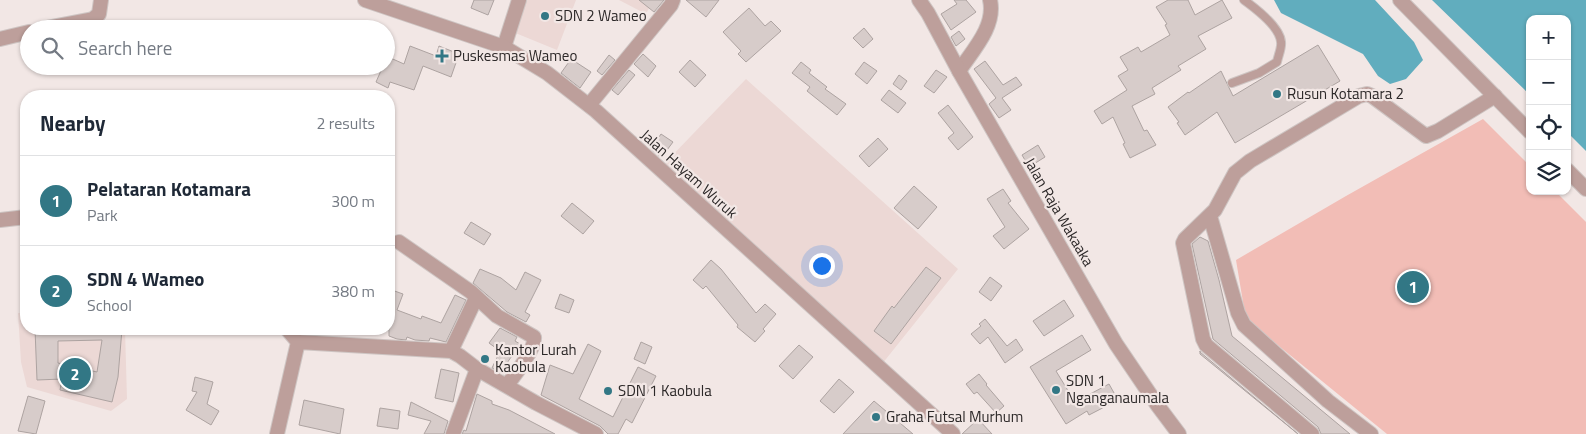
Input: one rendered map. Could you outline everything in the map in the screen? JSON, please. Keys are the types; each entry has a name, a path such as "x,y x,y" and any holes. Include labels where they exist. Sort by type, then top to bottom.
{"street":[{"path":"88,20 93,19 98,14 101,0"},
{"name":"Jalan Hayam Wuruk","path":"365,0 504,47 547,73 588,105 952,434"},
{"path":"504,47 519,0"},
{"path":"588,105 671,5 673,0"},
{"name":"Jalan Raja Wakaaka","path":"919,0 1116,344 1179,434"},
{"path":"959,71 989,24 992,11 990,0"},
{"path":"1400,0 1526,128"},
{"path":"0,39 20,34"},
{"path":"1312,434 1206,345 1203,339 1183,243 1186,237 1210,216 1236,173 1250,161 1359,96 1367,94 1372,96 1426,136 1438,131 1495,96"},
{"path":"1571,174 1586,189"},
{"path":"1210,216 1238,314 1244,325 1328,401 1371,434"},
{"path":"0,220 20,218"},
{"path":"399,242 476,298 497,316 534,337 535,341 507,385"},
{"path":"451,351 476,298"},
{"path":"292,335 298,342 451,351 477,369 536,403 596,434"},
{"path":"277,434 298,342"},
{"path":"453,434 477,369"}],"lane":[{"path":"1232,82 1259,74 1276,62 1281,42 1273,25 1256,8 1244,0"}],"shaded area":[{"name":"SDN 2 Wameo","path":"526,0 576,0 557,50 513,32"},
{"path":"619,0 653,0 646,14"},
{"path":"746,79 958,269 882,364 663,165"},
{"path":"1483,119 1526,162 1526,195 1559,195 1586,222 1586,434 1387,434 1253,325 1245,314 1236,260"},
{"path":"18,313 20,313 20,335 125,335 127,399 111,411 27,387 21,362"}],"water":[{"path":"1274,0 1375,0 1414,42 1423,60 1406,79 1390,84 1378,76 1363,54 1281,13"},
{"path":"1432,0 1586,0 1586,151 1571,136 1571,15 1526,15 1526,91"}],"building":[{"path":"474,0 494,0 488,15 471,8"},
{"path":"639,0 664,0 654,12"},
{"path":"686,0 719,0 706,17"},
{"path":"954,0 966,0 976,12 951,30 941,14 957,4"},
{"path":"1168,0 1188,0 1195,15 1222,0 1232,18 1198,36 1206,49 1178,66 1181,70 1152,88 1155,94 1132,106 1144,131 1147,130 1156,145 1130,158 1113,117 1102,124 1094,111 1127,90 1118,76 1128,70 1120,57 1138,47 1141,52 1170,35 1165,25 1167,24 1156,7"},
{"path":"749,8 765,26 771,21 781,31 746,62 738,54 741,51 723,32"},
{"path":"864,28 873,39 863,48 853,38"},
{"path":"959,31 965,39 956,46 951,37"},
{"name":"Rusun Kotamara 2","path":"1318,45 1340,81 1235,143 1217,112 1185,135 1177,123 1179,122 1168,107 1221,71 1233,96"},
{"path":"410,46 436,56 439,46 459,54 451,77 423,66 414,90 390,82 388,88 376,82 379,75 395,75 395,60 404,64"},
{"path":"643,54 656,66 648,77 634,64"},
{"path":"609,55 615,60 602,75 597,71"},
{"path":"571,59 591,72 580,88 561,73"},
{"path":"690,60 706,75 695,87 679,72"},
{"path":"985,61 1003,85 1016,77 1022,85 1002,98 1011,110 999,118 989,104 996,98 974,69"},
{"path":"801,62 811,70 809,73 827,87 825,89 846,104 837,115 807,91 810,87 792,73"},
{"path":"864,62 877,71 867,84 855,74"},
{"path":"629,70 635,75 618,95 612,90"},
{"path":"936,70 947,77 934,93 924,86"},
{"path":"899,75 907,81 901,90 893,84"},
{"path":"889,90 906,103 898,113 881,100"},
{"path":"948,105 973,137 958,150 948,138 954,133 938,113"},
{"path":"661,134 673,142 661,158 651,149"},
{"path":"878,138 888,149 869,167 859,156"},
{"path":"1038,145 1045,157 1029,167 1022,155"},
{"path":"914,186 937,207 918,229 894,208"},
{"path":"1003,189 1011,201 1008,203 1029,229 1004,249 993,236 1005,227 987,199"},
{"path":"572,203 594,221 583,234 561,216"},
{"path":"471,222 491,234 484,245 464,233"},
{"path":"1200,237 1208,241 1232,336 1350,434 1321,434 1318,427 1213,339 1192,244"},
{"path":"711,260 721,269 756,313 765,304 776,314 755,342 737,327 738,325 706,286 703,289 693,280"},
{"path":"926,267 941,278 891,344 874,331 892,306 894,308"},
{"path":"480,269 501,278 516,290 525,272 541,280 525,312 530,315 526,322 507,312 473,283"},
{"path":"990,277 1002,286 991,301 979,292"},
{"path":"395,291 403,294 397,310 421,319 422,316 441,323 455,295 466,300 446,342 430,338 429,341 415,340 407,337 406,340 389,336 395,335"},
{"path":"560,294 574,300 569,313 555,308"},
{"path":"1064,300 1074,316 1044,336 1033,321"},
{"path":"985,319 1007,346 1016,339 1023,350 1005,363 988,337 980,344 971,334 981,326 979,324"},
{"path":"500,328 517,337 515,341 520,344 507,363 510,365 504,374 492,368 500,351 489,343"},
{"path":"35,335 122,335 118,377 112,402 60,390 62,379 37,380","holes":["102,340 97,372 58,363 58,341"]},
{"path":"1082,335 1091,350 1056,371 1075,402 1109,384 1118,400 1089,415 1087,411 1066,424 1030,367"},
{"path":"641,342 652,347 645,364 634,359"},
{"path":"588,344 601,351 579,399 613,417 638,367 656,376 632,423 626,419 618,434 608,434 600,426 541,395 550,365 573,374"},
{"path":"799,345 813,357 793,379 779,366"},
{"path":"1200,352 1298,434 1200,354"},
{"path":"441,369 459,373 453,402 435,398"},
{"path":"979,374 1004,406 996,413 977,392 974,394 966,384"},
{"path":"195,377 213,382 207,404 219,411 211,425 186,410 197,392 192,391"},
{"path":"839,379 854,392 834,413 820,401"},
{"path":"477,394 492,401 492,404 509,410 555,434 462,434 464,430 466,431"},
{"path":"28,396 45,401 36,434 18,431"},
{"path":"304,400 344,409 340,434 299,425"},
{"name":"Graha Futsal Murhum","path":"874,401 913,434 843,434"},
{"path":"411,402 448,421 444,434 424,434 431,421 408,415"},
{"path":"380,408 400,411 398,429 377,426"},
{"path":"978,419 992,434 962,434"}],"place":[{"name":"SDN 2 Wameo","path":"545,16"},
{"name":"Puskesmas Wameo","path":"442,56"},
{"name":"Rusun Kotamara 2","path":"1277,94"},
{"name":"Pelataran Kotamara","path":"1413,287"},
{"name":"Kantor Lurah Kaobula","path":"485,359"},
{"name":"SDN 4 Wameo","path":"75,374"},
{"name":"SDN 1 Nganganaumala","path":"1056,390"},
{"name":"SDN 1 Kaobula","path":"608,391"},
{"name":"Graha Futsal Murhum","path":"876,417"}]}
